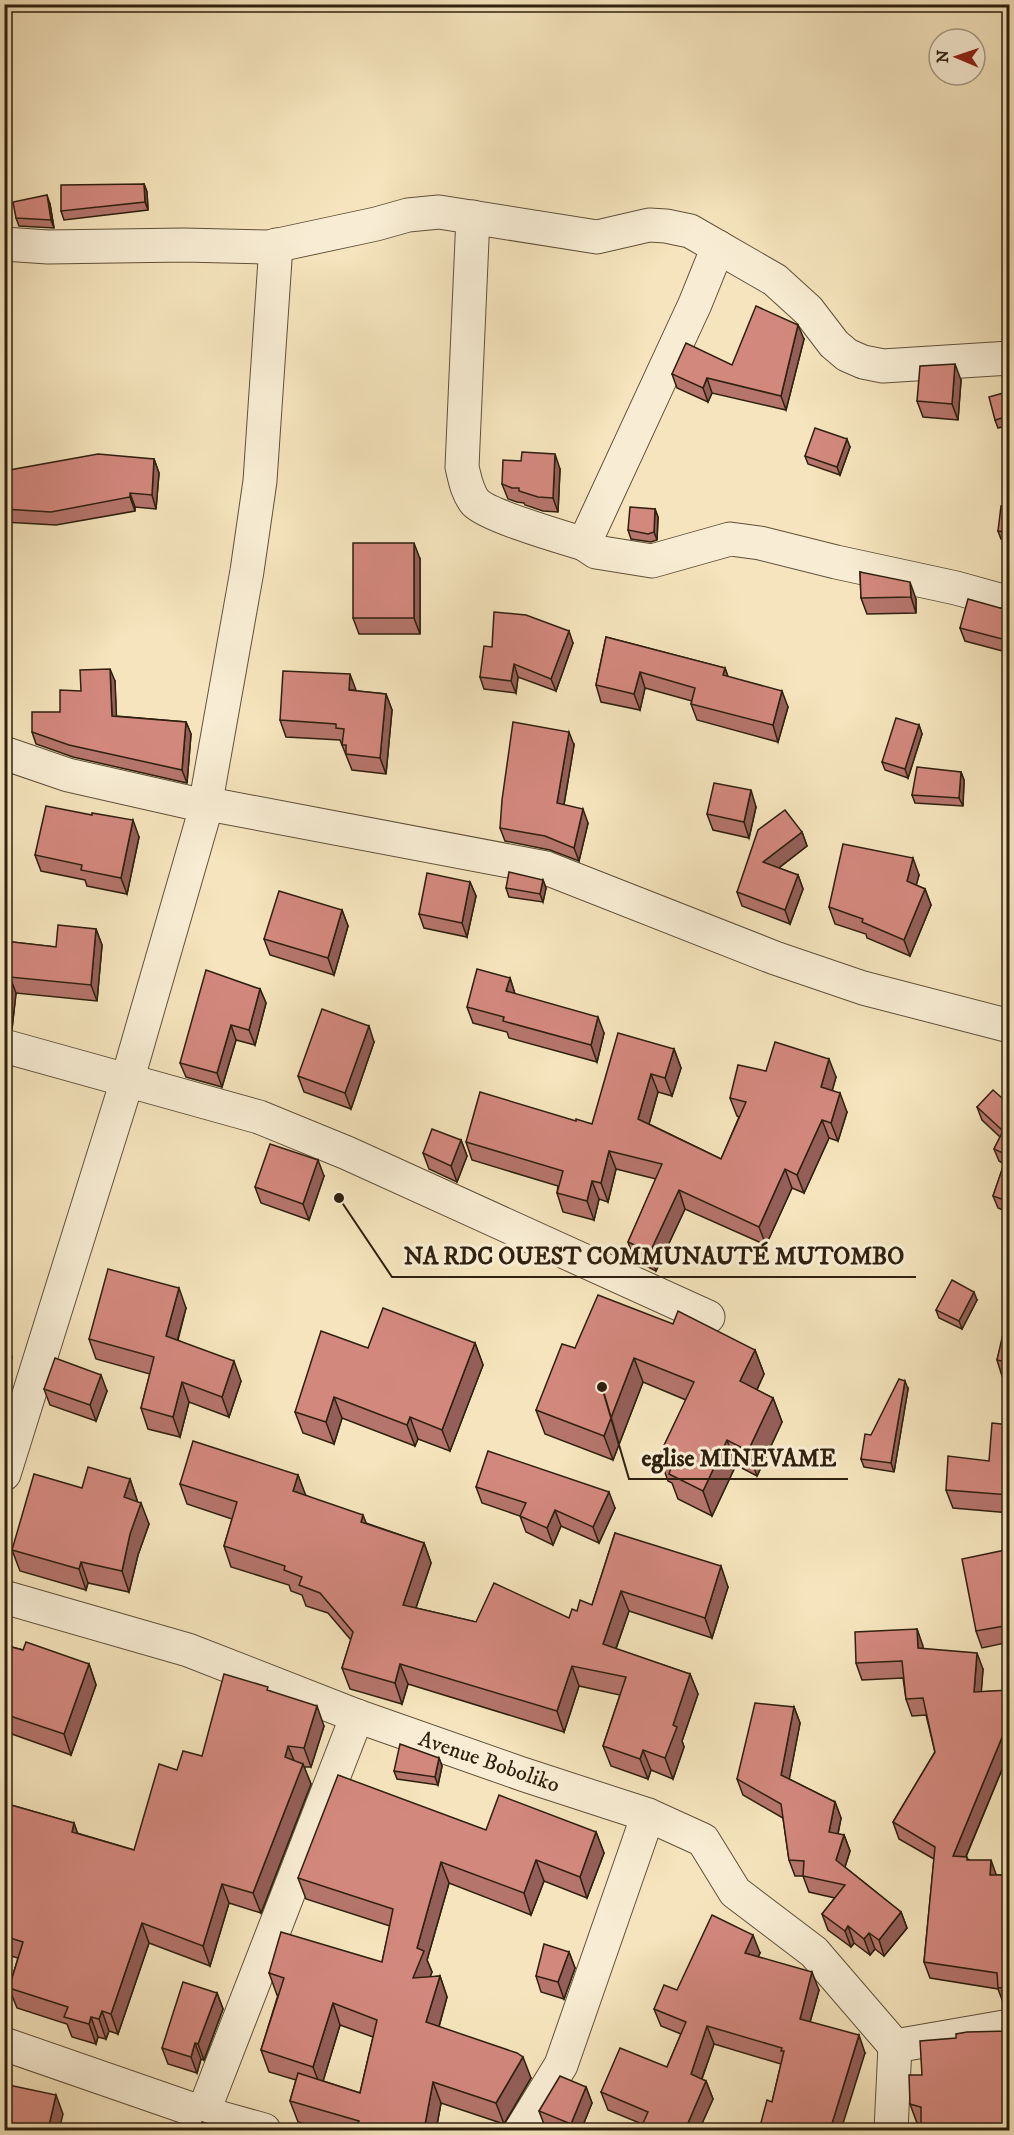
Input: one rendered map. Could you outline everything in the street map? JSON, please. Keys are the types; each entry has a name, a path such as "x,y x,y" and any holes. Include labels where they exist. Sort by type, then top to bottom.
{"street":[{"path":"4,244 48,247 276,245 408,215 439,212 597,237 649,225 666,226 690,231 775,280 808,310 834,344 848,355 863,362 883,366 1010,357"},
{"path":"473,217 462,467 468,491 476,503 490,512 584,544 596,552 652,561 730,539 760,543 956,588 1010,603"},
{"path":"4,1474 127,1080 199,838 245,583 260,481 276,245"},
{"path":"584,544 695,304 718,247"},
{"path":"4,753 68,775 205,806 219,806 546,868 775,958 886,994 1010,1026"},
{"path":"4,1046 259,1117 347,1153 708,1317"},
{"name":"Avenue Boboliko","path":"4,1597 188,1650 357,1716 648,1815 703,1840 735,1892 814,1952 895,2046"},
{"path":"204,2113 357,1716"},
{"path":"521,2130 561,2065 648,1815"},
{"path":"891,2130 895,2046 1010,2026"},
{"path":"4,2044 204,2113 264,2130"}],"building":[{"path":"144,184 145,202 61,211 61,185"},
{"path":"47,195 51,220 16,218 13,202"},
{"path":"756,306 798,325 781,396 707,378 703,388 672,374 686,343 732,365"},
{"path":"955,364 952,404 917,401 920,366"},
{"path":"1010,391 1010,416 995,420 989,397"},
{"path":"815,428 847,439 837,467 805,456"},
{"path":"522,452 555,454 553,498 538,497 519,491 519,488 502,484 503,460 521,461"},
{"path":"98,454 154,459 152,495 130,493 130,497 51,512 4,509 4,471"},
{"path":"1001,506 1010,507 1010,532 998,531"},
{"path":"630,507 655,509 654,532 648,534 628,530"},
{"path":"353,543 414,543 414,618 353,618"},
{"path":"860,572 910,582 911,597 861,598"},
{"path":"968,599 1010,609 1008,613 1010,614 1010,641 960,628"},
{"path":"494,612 526,615 569,631 551,679 514,664 511,681 480,677 484,646 492,647"},
{"path":"606,637 725,668 723,675 782,691 773,725 691,704 695,688 640,672 634,694 596,685"},
{"path":"110,669 112,716 186,722 182,770 69,745 32,732 32,712 60,712 60,690 81,691 80,670"},
{"path":"283,671 350,674 349,690 386,694 380,758 346,754 346,745 342,745 344,729 336,728 336,724 280,720"},
{"path":"896,718 919,725 905,769 882,762"},
{"path":"513,722 569,732 557,803 583,809 574,848 545,836 500,828"},
{"path":"917,767 961,772 959,798 912,795"},
{"path":"1010,775 1010,789 1005,787"},
{"path":"714,783 751,790 744,822 707,814"},
{"path":"46,806 133,820 121,878 81,870 82,865 35,855"},
{"path":"785,810 802,832 763,862 798,875 785,910 737,892 758,830"},
{"path":"843,844 913,858 907,881 925,889 904,940 862,922 863,919 829,907"},
{"path":"509,872 543,880 540,894 506,888"},
{"path":"427,873 470,882 462,923 419,914"},
{"path":"279,891 342,910 328,958 264,939"},
{"path":"58,925 96,929 91,985 10,977 6,1013 4,1012 4,941 56,947"},
{"path":"477,969 510,978 506,991 598,1017 591,1045 503,1021 504,1017 467,1007"},
{"path":"206,970 260,989 249,1030 231,1025 217,1073 180,1063"},
{"path":"322,1009 369,1026 345,1093 298,1076"},
{"path":"618,1033 674,1049 665,1078 651,1074 638,1119 721,1159 746,1102 730,1098 738,1065 766,1071 775,1042 829,1059 821,1087 840,1093 831,1123 822,1120 797,1175 785,1169 759,1227 679,1190 650,1252 628,1242 662,1164 609,1151 601,1183 592,1181 587,1201 557,1193 563,1171 466,1142 480,1092 592,1124"},
{"path":"993,1090 1010,1105 1010,1202 993,1196 1007,1155 994,1149 1003,1131 977,1107"},
{"path":"432,1129 461,1140 451,1166 423,1153"},
{"path":"270,1144 318,1160 303,1204 255,1187"},
{"path":"108,1269 179,1288 166,1336 234,1361 222,1397 182,1382 173,1417 141,1408 154,1357 89,1339"},
{"path":"952,1280 974,1292 959,1321 936,1310"},
{"path":"598,1295 673,1324 678,1311 755,1350 740,1381 773,1398 748,1451 727,1440 703,1491 669,1474 673,1462 659,1456 694,1382 634,1358 604,1436 536,1410 562,1344 575,1348"},
{"path":"383,1308 475,1343 442,1430 410,1417 407,1425 334,1397 326,1422 295,1412 321,1331 368,1348"},
{"path":"1008,1312 1010,1312 1010,1363 997,1360"},
{"path":"55,1358 101,1375 90,1405 44,1389"},
{"path":"899,1379 905,1381 891,1463 861,1459 865,1434 871,1435"},
{"path":"992,1423 1010,1425 1010,1495 946,1490 948,1456 989,1461"},
{"path":"193,1441 298,1475 293,1491 363,1515 361,1522 424,1543 403,1605 476,1622 494,1583 569,1618 572,1609 577,1611 580,1600 592,1605 615,1533 721,1566 705,1618 621,1591 603,1644 690,1674 673,1725 677,1727 665,1758 643,1750 640,1759 603,1746 626,1677 572,1666 557,1711 400,1664 395,1683 342,1668 353,1632 320,1593 299,1585 302,1577 284,1570 285,1566 224,1546 237,1502 180,1484"},
{"path":"488,1451 609,1492 593,1527 555,1510 547,1528 520,1516 526,1503 476,1487"},
{"path":"88,1467 130,1479 124,1497 141,1503 130,1534 122,1571 81,1562 79,1569 12,1550 34,1474 82,1488"},
{"path":"1010,1549 1010,1625 976,1631 962,1559"},
{"path":"917,1629 918,1648 977,1653 974,1692 1010,1690 1010,1718 953,1856 967,1857 967,1860 991,1860 990,1875 1010,1875 1010,1987 998,1988 997,1973 924,1962 935,1847 893,1822 935,1752 923,1698 906,1699 902,1661 856,1663 855,1632"},
{"path":"26,1642 89,1664 64,1734 4,1714 4,1645 23,1650"},
{"path":"224,1674 268,1687 267,1690 317,1706 304,1748 288,1746 285,1757 303,1764 253,1893 222,1884 203,1946 142,1923 111,2014 102,2011 99,2019 91,2017 89,2024 64,2017 68,2007 9,1988 23,1942 4,1936 4,1803 74,1823 72,1832 134,1850 159,1764 177,1770 183,1751 202,1756"},
{"path":"755,1703 794,1707 781,1775 835,1802 829,1832 844,1835 836,1860 901,1912 879,1940 869,1933 864,1939 848,1926 845,1931 822,1914 845,1885 803,1876 804,1861 789,1860 781,1804 737,1779"},
{"path":"400,1744 439,1758 435,1777 394,1771"},
{"path":"338,1775 486,1830 499,1795 596,1832 580,1877 536,1860 524,1893 441,1862 417,1948 424,1951 413,1978 440,1976 426,2022 523,2057 496,2103 433,2082 424,2130 354,2130 359,2121 290,2101 298,2073 360,2093 377,2020 333,2003 313,2067 261,2050 284,1978 269,1973 281,1932 382,1962 393,1909 298,1878"},
{"path":"712,1915 753,1935 745,1953 812,1972 800,2019 859,2035 830,2130 759,2130 767,2100 772,2102 784,2051 781,2051 782,2048 707,2026 691,2074 706,2081 685,2130 640,2130 648,2112 601,2092 620,2048 667,2067 686,2022 654,2009 664,1985 677,1990"},
{"path":"544,1944 569,1952 558,1982 536,1976"},
{"path":"183,1982 217,1993 191,2057 162,2048"},
{"path":"1008,2031 1010,2130 952,2130 952,2124 921,2125 921,2107 910,2104 909,2075 922,2075 920,2041 956,2038 956,2034 967,2032"},
{"path":"560,2076 586,2087 571,2124 539,2111"},
{"path":"4,2084 56,2095 48,2130 4,2130"},
{"path":"202,2122 230,2130 200,2130"},
{"path":"549,2124 564,2130 546,2130"},
{"path":"238,2125 261,2129 270,2125 269,2130 237,2130"}],"place":[{"name":"NA RDC OUEST COMMUNAUTÉ MUTOMBO","path":"339,1198"},
{"name":"eglise MINEVAME","path":"602,1387"}]}
